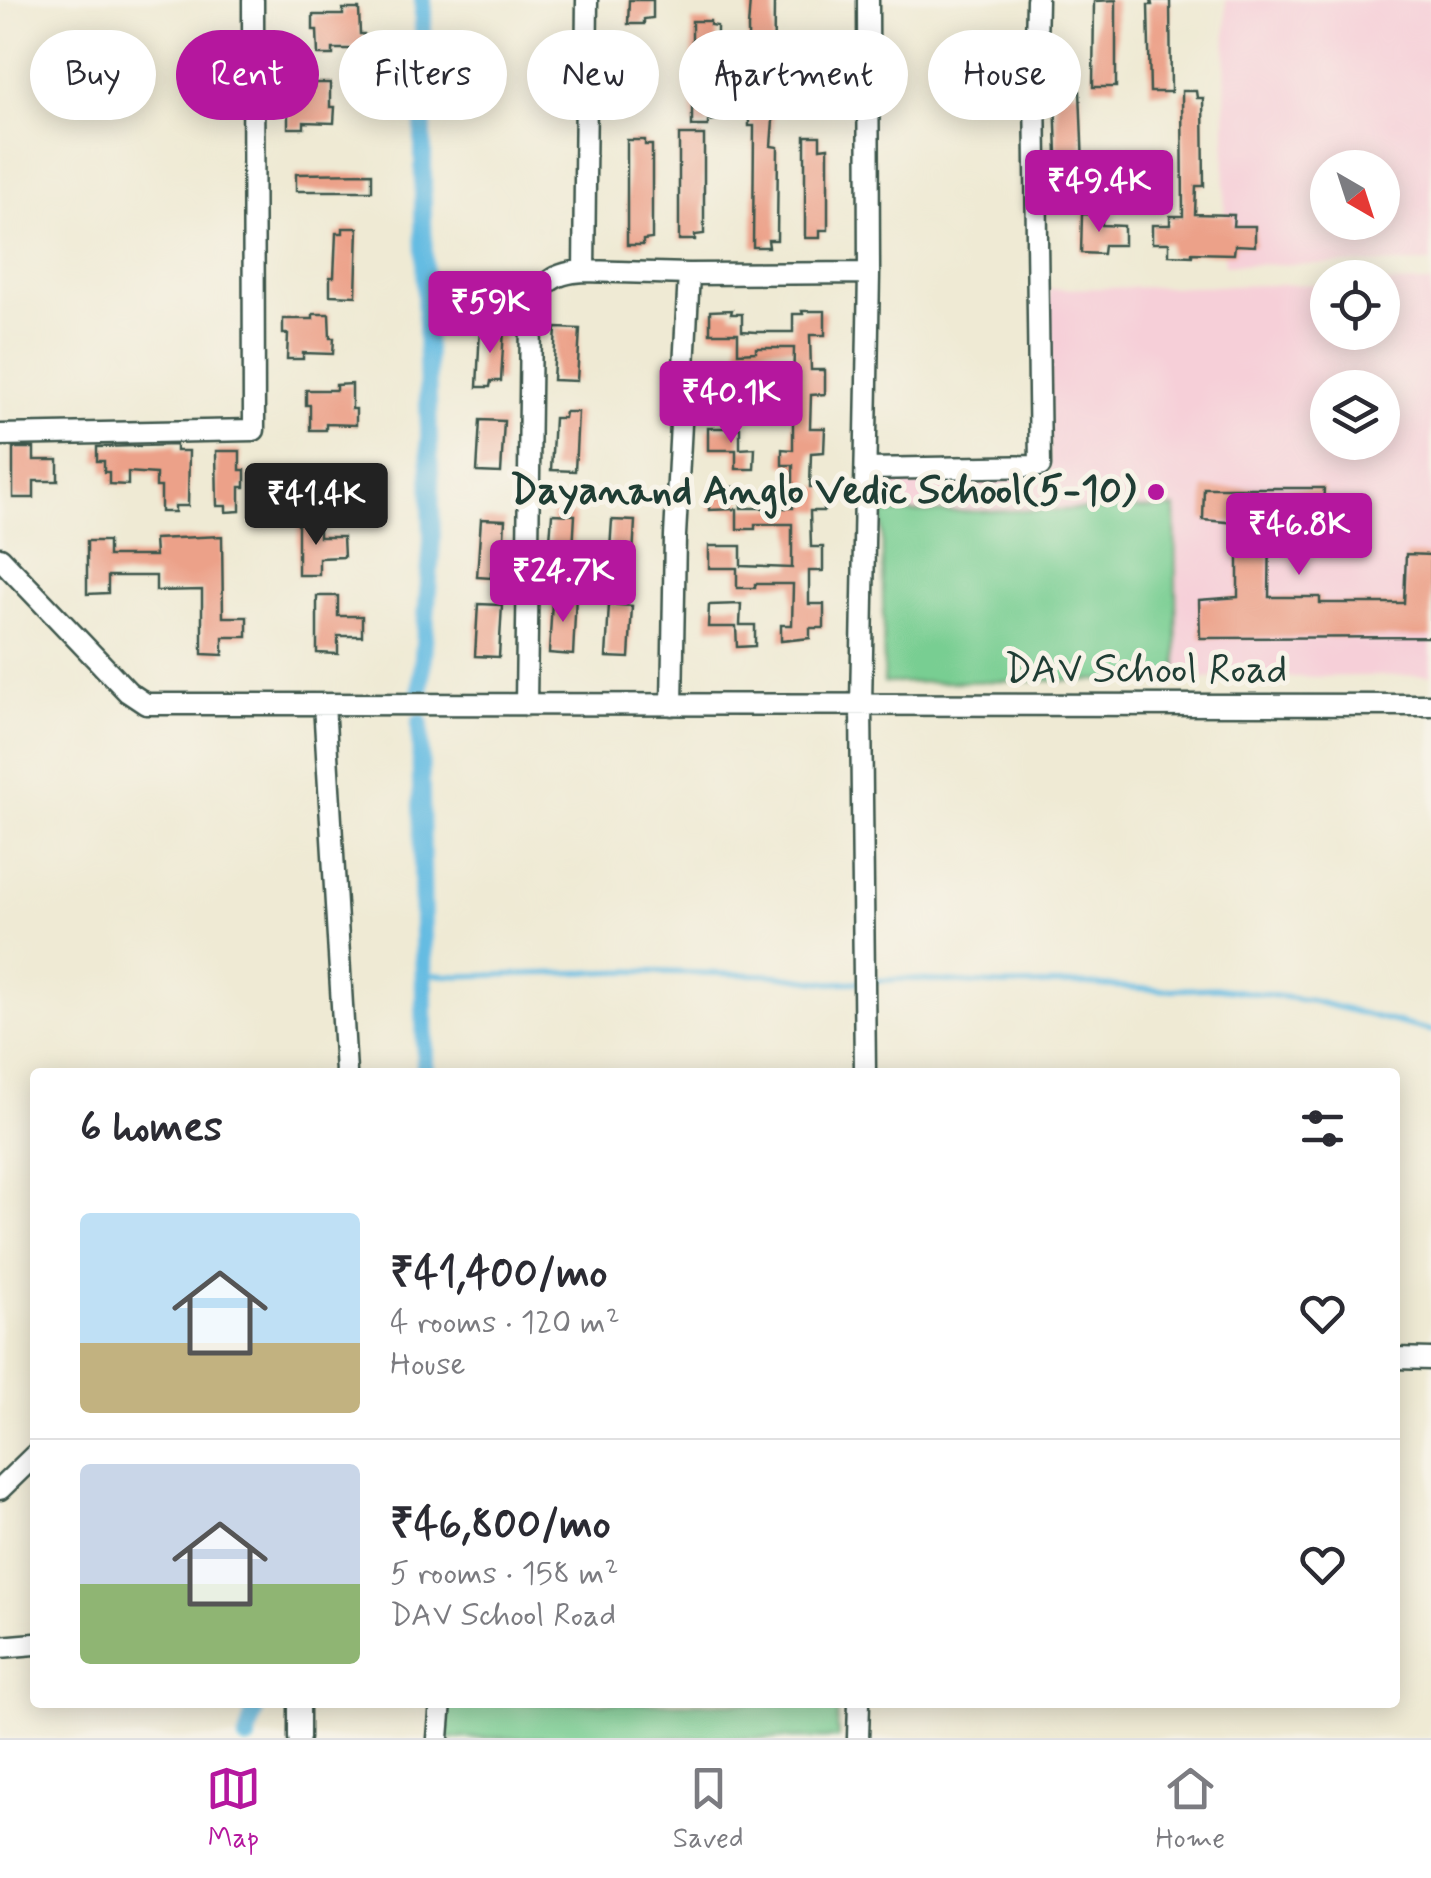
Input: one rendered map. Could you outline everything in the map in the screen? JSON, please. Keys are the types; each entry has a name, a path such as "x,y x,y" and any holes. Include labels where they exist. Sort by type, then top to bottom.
{"street":[{"path":"0,435 254,430 254,0"},
{"path":"584,271 587,0"},
{"path":"865,1068 861,706 869,273 868,0"},
{"path":"866,470 1040,466 1035,89 1038,0"},
{"path":"526,705 531,320 543,285 555,276 584,271 869,273"},
{"path":"672,705 675,536 689,274"},
{"name":"DAV School Road","path":"0,558 128,692 146,704 1431,706"},
{"path":"324,704 346,1068"},
{"path":"1400,1358 1431,1359"},
{"path":"0,1489 30,1460"},
{"path":"0,1647 30,1644"},
{"path":"299,1708 299,1738"},
{"path":"438,1738 440,1708"},
{"path":"858,1708 858,1738"}],"shaded area":[{"path":"1226,0 1431,0 1431,263 1310,260 1310,264 1224,265"},
{"name":"Dayanand Anglo Vedic School(5-10)","path":"1400,283 1431,283 1431,675 1177,679 1175,508 882,513 882,476 1050,473 1049,289 1310,284 1310,350 1400,350"}],"green space":[{"path":"1175,508 1177,679 884,683 882,513"},
{"path":"439,1708 837,1708 838,1738 440,1738"}],"building":[{"path":"629,0 653,0 653,18 644,19 644,24 628,24"},
{"path":"750,0 774,0 774,30 748,28"},
{"path":"1116,0 1116,87 1093,87 1094,1"},
{"path":"1151,0 1170,0 1171,92 1150,92"},
{"path":"343,9 359,9 360,30 339,30 339,49 333,49 333,55 319,55 319,30 313,30 313,15 343,15"},
{"path":"692,21 710,21 710,25 717,26 717,30 692,30"},
{"path":"319,83 330,83 334,123 304,122 304,128 288,128 288,120 319,120"},
{"path":"1182,91 1196,91 1197,98 1203,98 1204,186 1196,186 1195,214 1234,215 1233,226 1255,226 1255,246 1235,245 1234,254 1192,256 1169,255 1169,243 1152,243 1152,225 1170,225 1170,216 1183,216"},
{"path":"1081,116 1084,191 1066,192 1066,183 1058,184 1056,120 1081,120"},
{"path":"692,120 716,120 708,121 708,126 692,126"},
{"path":"749,120 773,120 771,146 778,147 777,240 768,240 769,247 753,247 754,126 749,126"},
{"path":"679,135 704,135 704,234 695,235 695,240 679,240"},
{"path":"805,136 820,136 820,148 828,147 828,230 820,230 820,238 805,238"},
{"path":"627,140 645,140 645,145 652,145 652,239 643,240 643,245 627,245"},
{"path":"372,173 372,191 296,191 296,174"},
{"path":"1082,214 1102,215 1102,225 1124,226 1124,245 1104,245 1103,254 1081,253"},
{"path":"343,228 358,228 356,296 330,295 336,233 343,233"},
{"path":"732,310 731,314 742,314 742,331 756,332 793,332 793,314 825,311 825,335 810,335 811,370 825,370 825,394 811,395 810,428 825,428 824,452 811,453 810,487 824,487 824,511 810,511 811,547 823,547 823,571 809,571 809,604 824,604 824,628 810,628 810,638 781,641 781,625 792,625 793,584 737,588 737,568 709,568 709,546 741,546 741,566 792,568 792,524 755,524 755,529 737,529 737,509 709,510 709,487 741,487 741,508 793,508 793,465 782,465 782,449 793,450 793,407 782,407 782,391 793,391 794,348 756,348 756,352 738,353 738,333 710,333 710,311"},
{"path":"313,314 329,314 333,354 303,353 303,359 287,359 288,334 283,334 283,319 313,319"},
{"path":"480,328 504,329 501,381 491,381 490,387 477,387"},
{"path":"556,328 580,329 577,381 553,380"},
{"path":"709,370 742,370 741,391 755,391 756,411 737,412 737,393 709,393"},
{"path":"352,384 356,425 326,424 326,430 310,430 306,390 336,390 336,385"},
{"path":"565,412 578,412 575,471 551,470 554,418 564,418"},
{"path":"480,420 504,421 501,473 477,472"},
{"path":"708,428 740,428 740,449 755,448 754,469 736,469 736,450 708,450"},
{"path":"176,445 176,451 189,451 188,506 175,506 175,512 161,512 161,487 156,487 156,474 128,472 128,485 109,484 104,461 97,461 97,447"},
{"path":"13,448 34,448 34,460 58,460 58,481 34,481 34,498 13,498"},
{"path":"216,451 240,451 245,487 240,487 240,511 226,512 226,506 217,506"},
{"path":"1204,488 1324,488 1322,527 1270,527 1269,597 1320,597 1320,603 1404,603 1406,554 1431,555 1431,637 1200,638 1199,600 1238,597 1238,523 1203,520"},
{"path":"552,514 575,515 572,568 548,566"},
{"path":"481,519 505,520 502,572 491,572 491,578 477,577"},
{"path":"612,520 635,521 632,574 622,573 622,579 608,579"},
{"path":"319,522 319,537 343,537 344,557 319,558 319,575 298,575 298,523"},
{"path":"222,536 223,617 247,617 247,637 223,637 223,655 202,654 202,590 156,591 156,576 108,576 108,593 87,594 87,541 108,541 108,556 155,556 154,539"},
{"path":"559,595 576,595 573,655 549,653 552,601 559,601"},
{"path":"317,596 338,596 338,616 362,616 362,636 338,636 338,654 317,653"},
{"path":"478,604 502,605 499,657 475,656"},
{"path":"609,604 632,606 629,658 606,657"},
{"path":"741,604 740,625 755,625 755,646 737,647 736,627 708,627 709,605"}],"waterway":[{"path":"420,695 432,540 423,219 423,0"},
{"path":"420,722 425,1068"},
{"path":"422,974 630,971 858,982"},
{"path":"869,981 1082,984 1162,990 1216,988 1313,1001 1431,1031"},
{"path":"247,1738 255,1708"}],"place":[{"name":"Dayanand Anglo Vedic School(5-10)","path":"1156,492"}]}
